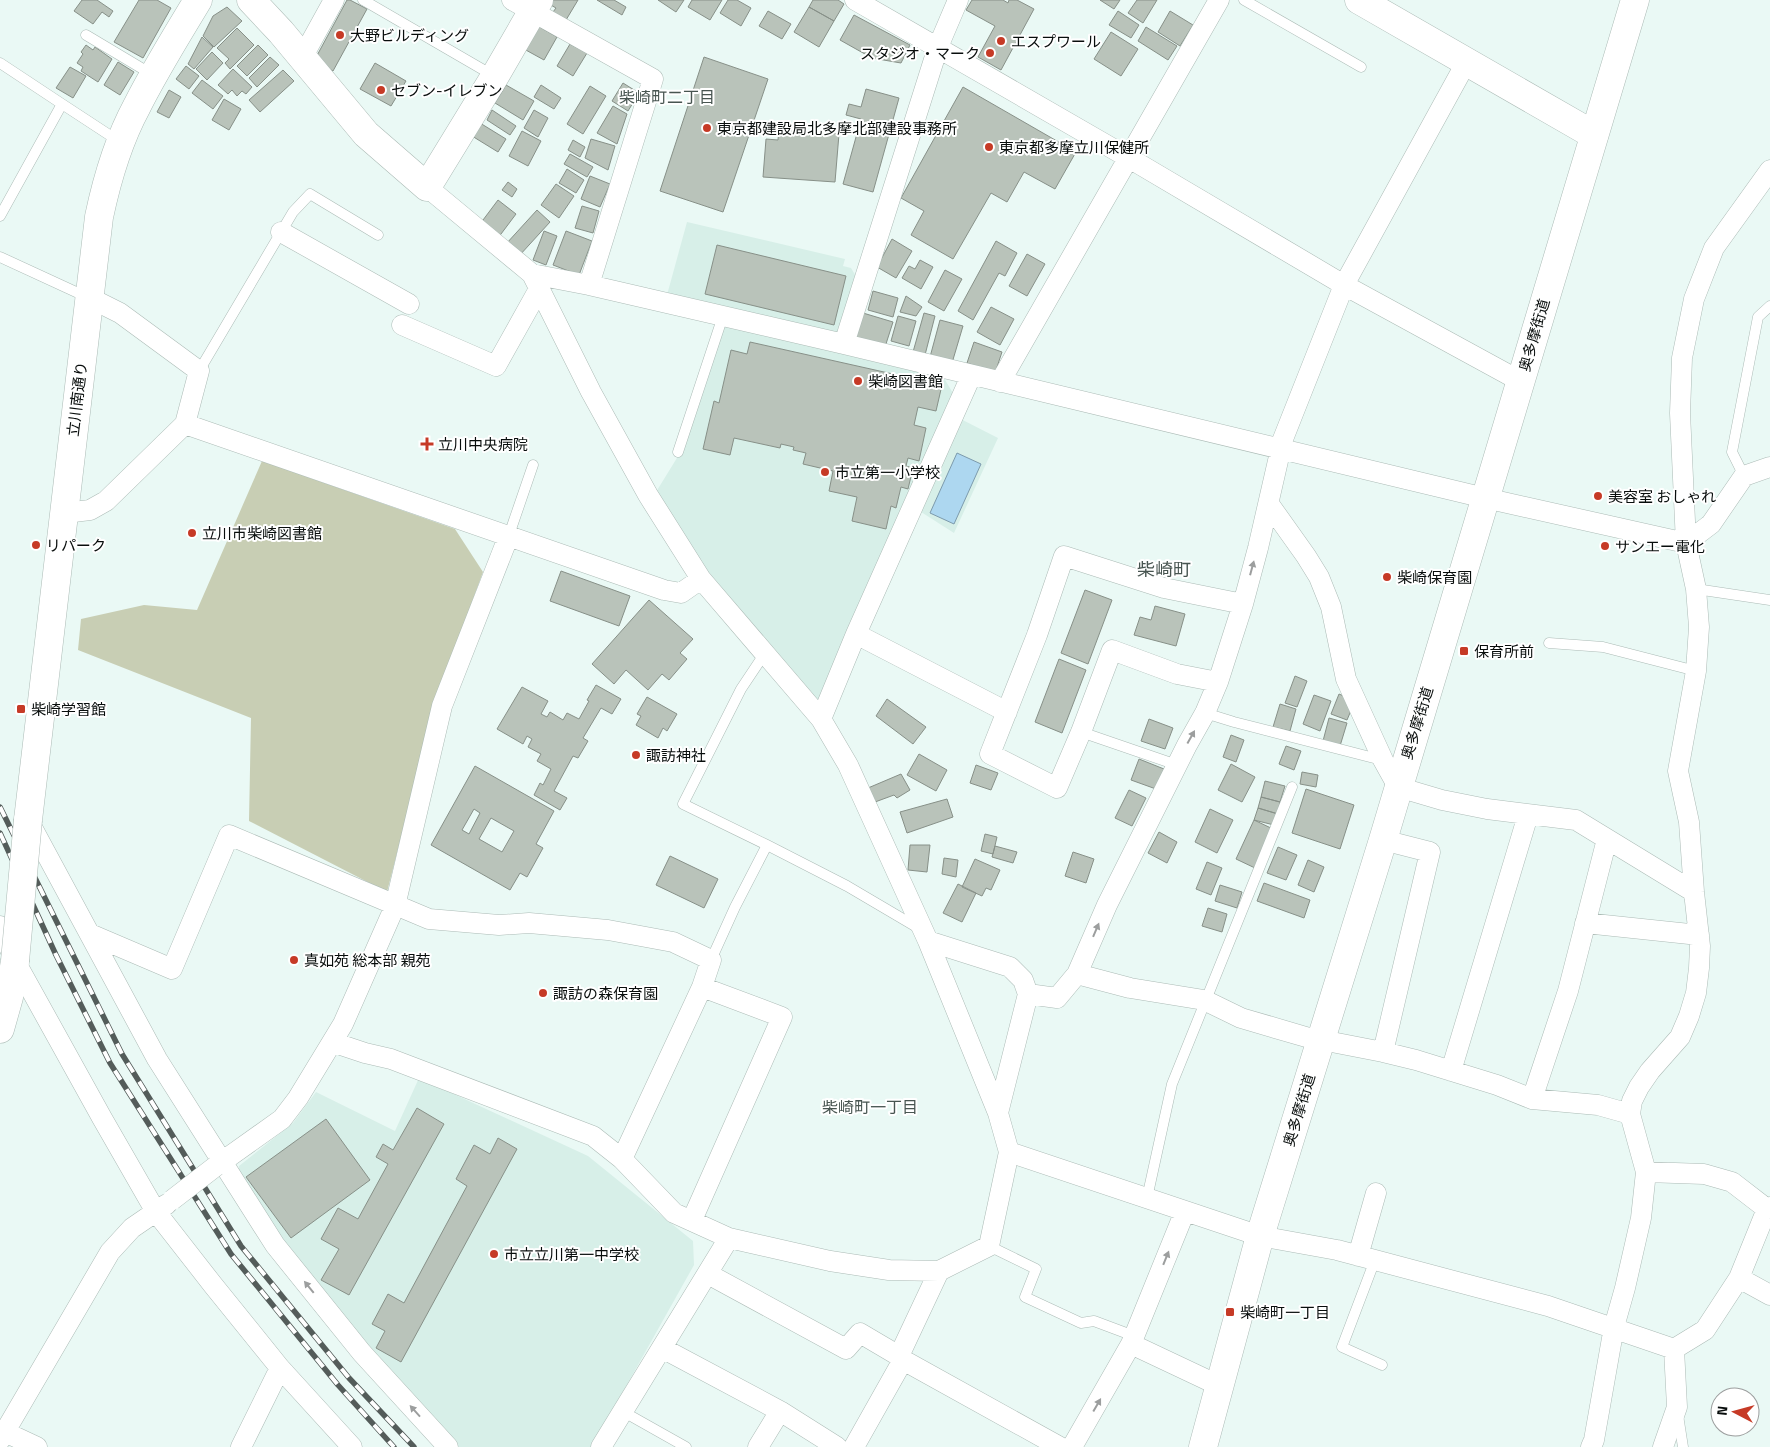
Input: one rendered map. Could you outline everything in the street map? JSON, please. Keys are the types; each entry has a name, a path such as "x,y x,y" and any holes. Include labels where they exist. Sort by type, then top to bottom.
{"street":[{"name":"立川南通り","path":"16,961 28,820 99,218 108,178 120,142 153,75 198,0"},
{"path":"251,0 281,32 366,134 536,282 591,392 648,495 701,579 821,719 848,765 925,936 998,1113 1009,1152 989,1246 940,1271 889,1270 830,1262 729,1238 674,1213 622,1159 593,1136 391,1060 332,1042"},
{"path":"302,58 334,0"},
{"path":"855,0 1344,285 1520,381"},
{"path":"844,344 938,47 958,0"},
{"path":"1000,382 1219,0"},
{"path":"1359,0 1594,135"},
{"name":"奥多摩街道","path":"1204,1447 1260,1236 1383,840 1635,0"},
{"path":"428,187 495,76 528,4 652,79 590,285"},
{"path":"1028,994 1057,998 1077,974 1107,905 1205,713 1218,682 1243,604 1269,504 1283,438 1344,285 1468,61"},
{"path":"1591,1447 1594,1440 1614,1328 1641,1218 1646,1172 1630,1114 1632,1101 1639,1087 1680,1037 1696,993 1699,968 1699,935 1689,822 1678,772 1696,671 1699,628 1696,589 1686,543 1680,413 1682,358 1694,298 1714,248 1770,170"},
{"path":"281,232 409,304"},
{"path":"536,282 590,285 1485,498 1686,543 1711,524 1744,476 1770,467"},
{"path":"402,325 496,366 536,282"},
{"path":"64,513 90,510 106,501 185,424 199,371 120,313 90,298"},
{"path":"821,719 856,634 971,376"},
{"path":"185,424 664,590 682,593 701,579"},
{"path":"1269,504 1319,577 1331,607 1346,679 1398,787 1442,800 1528,815 1554,816 1576,820 1694,892"},
{"path":"37,1447 2,1436 110,1252 132,1228 282,1119 298,1098 344,1024 395,906 442,706 509,535"},
{"path":"1218,682 1177,674 1112,650 1081,732 1057,788 990,754 1037,635 1064,556 1164,588 1243,604"},
{"path":"856,634 1007,712"},
{"path":"1451,1071 1528,815"},
{"path":"28,820 157,1059 220,1164 275,1245 362,1353 448,1447"},
{"path":"90,934 172,969 229,835 429,919 499,925 529,923 608,930 672,942 711,960 702,987 622,1159"},
{"path":"1532,1099 1568,991 1606,839"},
{"path":"1383,840 1430,852 1383,1052"},
{"path":"1586,923 1699,935"},
{"path":"0,926 16,961 156,1212 280,1368 352,1447"},
{"path":"925,936 1010,967 1023,980 1028,994 998,1113"},
{"path":"0,1029 16,961"},
{"path":"1077,974 1130,988 1204,1000 1240,1018 1306,1037 1383,1052 1451,1071 1532,1099 1598,1105 1630,1114"},
{"path":"692,1220 782,1017 702,987"},
{"path":"1009,1152 1260,1236 1277,1241 1337,1250 1548,1306 1674,1349"},
{"path":"1646,1172 1704,1174 1732,1182 1768,1208 1739,1278 1705,1330 1674,1349"},
{"path":"1366,1258 1376,1193"},
{"path":"1072,1447 1133,1340 1185,1211"},
{"path":"601,1447 729,1238"},
{"path":"854,1447 901,1358 940,1271"},
{"path":"708,1274 846,1349 860,1333 1060,1447"},
{"path":"1739,1278 1770,1295"},
{"path":"1133,1340 1220,1386"},
{"path":"662,1348 780,1410 837,1447"},
{"path":"1663,1447 1677,1407 1674,1349"},
{"path":"241,1447 280,1368"},
{"path":"758,1447 780,1410"}],"lane":[{"path":"363,0 495,76"},
{"path":"1244,0 1361,67"},
{"path":"86,35 153,75"},
{"path":"0,63 120,142"},
{"path":"0,216 62,104"},
{"path":"199,371 293,212 310,194 378,235"},
{"path":"0,257 90,298"},
{"path":"1744,476 1732,452 1758,317 1770,306"},
{"path":"678,452 723,316"},
{"path":"509,535 533,465"},
{"path":"1696,589 1770,600"},
{"path":"1549,643 1603,647 1696,671"},
{"path":"765,653 741,688 683,804 847,886 925,936"},
{"path":"1205,713 1384,760"},
{"path":"1081,732 1177,766"},
{"path":"1147,1198 1172,1084 1204,1000 1292,787"},
{"path":"711,960 735,907 768,845"},
{"path":"989,1246 1036,1269 1026,1297 1081,1323 1094,1320 1133,1340"},
{"path":"1366,1258 1342,1347 1382,1365"},
{"path":"1677,1407 1683,1447"},
{"path":"622,1410 686,1447"}],"shaded area":[{"name":"市立第一小学校","path":"687,222 845,259 843,266 851,268 857,278 834,352 944,378 954,395 947,412 998,438 954,533 907,503 822,697 815,700 708,578 656,492 680,453 729,310 667,295"},
{"path":"262,461 455,529 483,572 436,700 387,892 249,821 251,718 78,650 81,619 144,605 197,610"},
{"name":"市立立川第一中学校","path":"419,1078 588,1156 693,1241 694,1265 592,1447 459,1447 367,1347 285,1242 239,1174 239,1166 293,1123 316,1092 395,1131"}],"water":[{"path":"957,453 981,464 954,524 930,513"}],"building":[{"path":"82,0 97,0 113,11 109,17 102,12 93,24 74,11"},
{"path":"139,0 157,0 171,8 143,58 114,42"},
{"name":"大野ビルディング","path":"347,0 367,9 333,71 314,61"},
{"path":"551,0 578,0 566,20 553,12 556,8 549,4"},
{"path":"597,0 614,0 626,7 622,15"},
{"path":"658,0 684,0 676,12"},
{"path":"692,0 722,0 710,20 688,7"},
{"path":"728,0 737,0 751,8 741,26 720,13"},
{"path":"813,0 838,0 844,4 834,21 809,7"},
{"name":"エスプワール","path":"972,0 1003,0 1008,3 1009,0 1017,0 1034,9 1001,70 978,57 995,26 966,10"},
{"path":"1100,0 1120,0 1114,9"},
{"path":"1137,0 1157,0 1143,23 1128,13"},
{"path":"227,7 242,21 214,47 203,36 213,16"},
{"path":"809,7 834,21 819,47 794,32"},
{"path":"768,11 791,24 782,39 759,26"},
{"path":"1118,11 1139,25 1131,38 1109,25"},
{"path":"1170,11 1193,25 1180,46 1158,32"},
{"path":"854,15 910,45 901,63 872,58 840,40"},
{"path":"538,26 557,37 544,60 524,49"},
{"path":"1146,27 1177,46 1168,60 1138,41"},
{"path":"237,28 254,45 230,69 225,63 229,59 217,48"},
{"path":"1111,32 1138,49 1121,76 1094,59"},
{"path":"202,37 213,47 194,69 188,64"},
{"path":"570,44 587,53 573,76 557,66"},
{"path":"86,45 93,50 95,47 112,59 98,82 81,71 83,67 77,63"},
{"path":"258,45 268,55 247,76 237,66"},
{"path":"212,52 223,63 207,80 196,69"},
{"path":"270,57 279,65 257,87 249,78"},
{"path":"704,57 768,79 723,212 660,191"},
{"path":"118,62 134,72 120,95 104,85"},
{"path":"375,63 406,81 391,106 360,89"},
{"path":"186,66 199,76 189,89 176,79"},
{"path":"70,67 86,76 73,98 56,88"},
{"path":"233,69 252,87 246,94 242,91 237,96 232,90 228,94 218,85"},
{"path":"283,70 294,81 260,112 249,100"},
{"path":"202,80 223,96 213,109 192,93"},
{"path":"623,83 639,93 628,111 612,101"},
{"path":"506,85 534,101 523,120 495,103"},
{"path":"541,85 561,98 554,109 534,97"},
{"path":"590,86 606,96 583,134 567,124"},
{"path":"963,87 1076,152 1055,189 1024,172 1007,202 991,193 953,259 911,235 924,211 901,198"},
{"path":"866,89 899,98 873,192 843,184 861,119 846,115 849,104 861,107"},
{"path":"169,90 181,97 169,118 157,112"},
{"path":"224,99 241,109 229,130 212,120"},
{"path":"613,106 627,114 617,144 597,133"},
{"path":"492,110 516,126 510,135 487,120"},
{"path":"534,110 548,118 538,137 524,128"},
{"path":"480,123 506,139 498,152 472,136"},
{"path":"779,129 839,134 835,182 763,177 766,139 778,140"},
{"path":"522,131 541,141 528,166 509,156"},
{"path":"591,139 615,146 608,170 585,158"},
{"path":"573,140 585,147 580,157 568,150"},
{"path":"570,154 593,167 587,177 564,164"},
{"path":"567,169 584,180 576,193 559,183"},
{"path":"590,176 610,184 600,207 581,199"},
{"path":"508,182 517,189 512,197 502,190"},
{"path":"556,184 574,196 559,218 541,205"},
{"path":"498,200 516,214 498,238 480,224"},
{"path":"582,206 599,211 593,233 575,228"},
{"path":"537,210 550,222 519,256 506,244"},
{"path":"544,231 557,236 546,265 533,260"},
{"path":"566,231 592,241 579,275 553,265"},
{"path":"892,239 912,251 896,278 877,267"},
{"path":"996,241 1017,253 1005,276 999,273 973,320 958,311"},
{"path":"717,245 846,276 834,325 705,294"},
{"path":"1027,254 1045,264 1027,296 1009,286"},
{"path":"920,260 933,267 921,289 902,278 909,266 915,269"},
{"path":"945,270 962,279 944,311 928,302"},
{"path":"873,291 898,298 893,317 868,310"},
{"path":"906,296 922,307 916,316 900,312"},
{"path":"991,307 1014,319 1000,345 977,332"},
{"path":"863,313 893,322 885,347 855,338"},
{"path":"924,313 935,316 925,355 913,352"},
{"path":"898,316 916,321 909,346 891,341"},
{"path":"940,320 963,326 952,363 930,357"},
{"path":"750,342 942,385 936,411 918,407 914,425 926,428 919,461 908,458 906,466 913,468 908,489 901,487 896,508 891,506 886,529 852,521 857,497 829,491 833,471 803,464 806,453 793,450 794,447 781,444 780,448 734,438 730,455 703,449 714,401 719,403 731,350 747,354"},
{"path":"974,342 1002,352 995,373 967,363"},
{"path":"561,571 630,596 619,626 550,601"},
{"path":"1085,590 1112,600 1088,664 1061,653"},
{"path":"649,600 693,639 680,653 687,659 669,680 662,674 648,690 626,670 614,684 592,664"},
{"path":"1155,606 1185,614 1176,646 1134,635 1140,617 1151,620"},
{"path":"1059,659 1086,670 1062,733 1035,722"},
{"path":"1295,676 1307,681 1297,707 1285,703"},
{"path":"596,685 621,699 612,714 601,708 583,738 588,741 578,758 573,756 554,791 567,798 560,810 534,795 540,783 543,785 551,769 537,761 541,754 528,747 532,739 527,736 523,744 497,729 522,687 548,701 541,714 547,717 550,712 563,720 567,713 579,719"},
{"path":"1339,694 1355,701 1347,720 1331,714"},
{"path":"1314,695 1331,701 1320,731 1303,724"},
{"path":"647,697 677,714 667,731 663,728 658,738 636,725 641,716 637,714"},
{"path":"887,699 926,727 913,744 876,716"},
{"path":"1280,704 1296,709 1290,731 1273,727"},
{"path":"1329,718 1347,723 1340,746 1323,741"},
{"path":"1149,719 1173,728 1165,749 1141,741"},
{"path":"1231,735 1244,740 1236,762 1223,757"},
{"path":"1286,746 1301,751 1294,770 1279,764"},
{"path":"919,754 947,770 936,791 907,775"},
{"path":"1139,759 1164,769 1156,789 1131,780"},
{"path":"1231,764 1255,777 1242,802 1218,790"},
{"path":"976,765 998,773 991,790 970,783"},
{"path":"475,766 554,811 536,844 543,848 527,877 520,873 510,890 431,845","holes":["474,809 480,813 469,834 462,830","491,818 514,831 502,852 479,839"]},
{"path":"1302,772 1318,775 1316,787 1300,784"},
{"path":"901,774 910,790 897,798 894,795 875,802 868,788"},
{"path":"1265,781 1285,786 1280,802 1261,797"},
{"path":"1306,789 1354,805 1340,849 1292,833"},
{"path":"1129,790 1146,798 1132,826 1115,818"},
{"path":"1261,797 1280,802 1278,814 1258,808"},
{"path":"947,799 953,817 907,833 900,812"},
{"path":"1258,808 1278,814 1274,825 1254,820"},
{"path":"1210,809 1233,820 1217,853 1195,842"},
{"path":"1254,820 1273,829 1255,868 1236,859"},
{"path":"1159,832 1177,842 1167,863 1148,853"},
{"path":"985,834 997,837 993,854 981,851"},
{"path":"910,845 930,845 927,872 908,870"},
{"path":"995,846 1017,852 1013,863 992,857"},
{"path":"1278,847 1297,855 1286,880 1267,873"},
{"path":"1073,852 1094,859 1086,883 1065,876"},
{"path":"670,856 718,879 704,908 656,885"},
{"path":"944,858 958,860 956,877 942,874"},
{"path":"975,859 1000,870 991,890 986,888 982,896 962,887"},
{"path":"1308,860 1324,867 1314,892 1298,885"},
{"path":"1207,862 1222,868 1211,895 1196,889"},
{"path":"1264,883 1310,900 1304,918 1257,901"},
{"path":"958,884 976,893 962,922 943,913"},
{"path":"1220,885 1242,892 1237,908 1215,901"},
{"path":"1208,908 1227,914 1222,932 1202,926"},
{"path":"417,1108 444,1124 349,1295 321,1280 339,1249 321,1239 338,1208 358,1219 388,1164 376,1157 383,1144 393,1150"},
{"path":"326,1119 370,1180 291,1238 246,1177"},
{"path":"498,1138 517,1149 401,1362 376,1348 385,1331 372,1324 388,1294 404,1303 467,1186 456,1179 474,1145 490,1154"}],"railway":[{"path":"0,807 122,1054 241,1246 349,1378 414,1447"},
{"path":"0,833 56,955 110,1063 231,1254 338,1385 394,1447"}],"place":[{"name":"大野ビルディング","path":"340,35"},
{"name":"エスプワール","path":"1001,41"},
{"name":"スタジオ・マーク","path":"990,53"},
{"name":"セブン-イレブン","path":"381,90"},
{"name":"東京都建設局北多摩北部建設事務所","path":"707,128"},
{"name":"東京都多摩立川保健所","path":"989,147"},
{"name":"柴崎図書館","path":"858,381"},
{"name":"立川中央病院","path":"427,444"},
{"name":"市立第一小学校","path":"825,472"},
{"name":"美容室 おしゃれ","path":"1598,496"},
{"name":"立川市柴崎図書館","path":"192,533"},
{"name":"リパーク","path":"36,545"},
{"name":"サンエー電化","path":"1605,546"},
{"name":"柴崎保育園","path":"1387,577"},
{"name":"保育所前","path":"1464,651"},
{"name":"柴崎学習館","path":"21,709"},
{"name":"諏訪神社","path":"636,755"},
{"name":"真如苑 総本部 親苑","path":"294,960"},
{"name":"諏訪の森保育園","path":"543,993"},
{"name":"市立立川第一中学校","path":"494,1254"},
{"name":"柴崎町一丁目","path":"1230,1312"}],"district":[{"name":"柴崎町二丁目","path":"667,97"},
{"name":"柴崎町","path":"1164,569"},
{"name":"柴崎町一丁目","path":"870,1107"}]}
